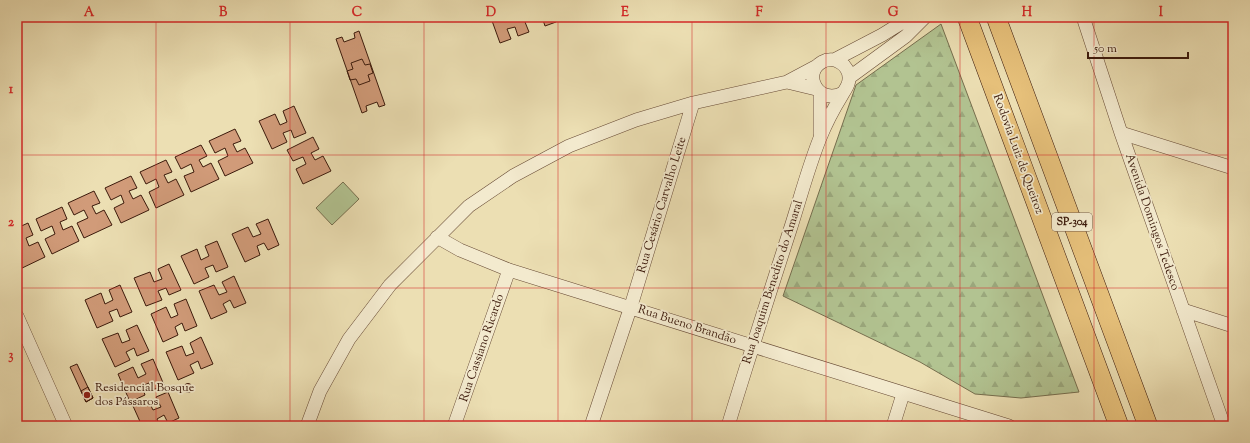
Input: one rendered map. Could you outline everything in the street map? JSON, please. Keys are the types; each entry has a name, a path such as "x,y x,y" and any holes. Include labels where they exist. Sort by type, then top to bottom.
{"highway":[{"name":"SP-304","path":"996,17 1148,426"},
{"name":"Rodovia Luiz de Queiroz","path":"969,21 1119,426"}],"street":[{"path":"307,426 320,391 349,339 390,285 469,206 513,176 569,146 636,120 694,103 787,82 828,60 834,60 882,35 910,17"},
{"path":"787,82 818,91 832,97 843,93 847,88 850,77 906,36 924,17"},
{"name":"Avenida Domingos Tedesco","path":"1083,17 1121,133 1224,426"},
{"path":"834,60 845,66 850,77"},
{"path":"817,66 813,77 818,91"},
{"name":"Rua Joaquim Benedito do Amaral","path":"818,91 820,138"},
{"name":"Rua Joaquim Benedito do Amaral","path":"728,426 752,346 820,138 843,93"},
{"name":"Rua Cesário Carvalho Leite","path":"591,426 631,306 694,103"},
{"path":"1121,133 1233,168"},
{"name":"Rua Bueno Brandão","path":"437,237 460,250 509,270 631,306 902,394 1009,426"},
{"name":"Rua Cassiano Ricardo","path":"454,426 509,270"},
{"path":"1183,310 1233,326"},
{"path":"17,316 66,426"},
{"path":"892,426 902,394"}],"path":[{"path":"1052,426 1054,424 1067,424 1070,426"}],"green space":[{"path":"941,24 1079,392 1021,398 975,394 920,362 783,296 856,85"},
{"path":"343,182 359,199 332,225 316,208"}],"building":[{"path":"503,17 504,21 511,17 523,17 529,32 518,36 515,27 507,29 511,39 500,43 491,18"},
{"path":"542,17 554,17 556,22 545,26"},
{"path":"359,31 385,105 379,107 377,102 366,106 367,111 362,113 336,39 342,37 344,42 355,38 354,33"},
{"path":"362,59 365,65 370,64 373,73 368,75 370,81 359,85 356,79 350,80 347,71 353,69 351,63"},
{"path":"294,106 306,133 294,138 291,130 283,133 287,142 272,149 259,121 275,114 280,125 287,122 283,111"},
{"path":"235,129 241,141 233,144 237,152 245,148 253,163 225,176 218,161 228,156 225,148 215,153 209,141"},
{"path":"313,137 319,149 311,153 315,160 323,156 331,171 303,184 296,169 306,164 303,157 293,161 287,150"},
{"path":"201,145 207,156 199,160 203,167 211,163 219,179 191,192 184,176 194,172 191,164 181,169 175,157"},
{"path":"166,160 172,172 164,175 168,183 176,179 184,195 156,208 149,192 159,187 156,179 146,184 140,172"},
{"path":"131,176 137,188 129,191 133,199 141,195 149,210 121,223 114,208 124,203 121,195 111,200 105,188"},
{"path":"94,191 100,203 92,206 96,214 104,210 112,225 84,238 77,223 88,218 84,210 74,215 68,203"},
{"path":"62,207 67,219 60,222 63,230 72,226 79,241 52,254 45,239 55,234 52,226 41,231 36,219"},
{"path":"268,219 279,245 268,250 264,243 257,246 260,255 245,262 232,234 248,227 253,237 261,234 256,224"},
{"path":"28,223 33,235 26,238 29,246 38,242 45,257 18,270 17,252 21,250 17,242 17,228"},
{"path":"217,241 228,267 216,272 213,265 205,268 209,277 194,284 181,256 197,249 201,260 209,256 205,246"},
{"path":"169,264 181,290 169,295 166,288 158,291 162,300 146,306 134,278 150,272 154,282 162,279 158,269"},
{"path":"234,276 246,303 234,308 230,300 223,304 227,312 211,319 199,291 214,285 219,295 227,292 222,282"},
{"path":"120,285 132,312 120,317 117,309 109,312 113,321 97,328 85,300 101,293 105,304 113,300 109,290"},
{"path":"186,299 197,326 185,331 182,323 175,327 178,335 163,342 151,314 166,307 171,318 178,315 174,304"},
{"path":"137,325 149,351 137,356 134,348 126,352 130,360 115,367 102,339 118,333 122,343 130,340 126,330"},
{"path":"201,337 213,364 201,369 198,361 190,365 194,373 178,380 166,352 182,346 186,356 194,353 190,343"},
{"path":"153,359 164,385 153,390 149,383 142,386 145,395 130,402 118,374 133,367 138,378 146,374 141,364"},
{"path":"77,364 93,398 86,402 70,367"},
{"path":"186,384 190,384 192,388 190,392 186,392 184,390 184,386"},
{"name":"Residencial Bosque dos Pássaros","path":"88,387 93,398 86,402 81,391"},
{"path":"168,392 179,418 168,423 164,415 157,419 160,426 142,426 133,406 148,400 153,410 161,407 156,397"}],"place":[{"name":"Residencial Bosque dos Pássaros","path":"87,395"}]}
